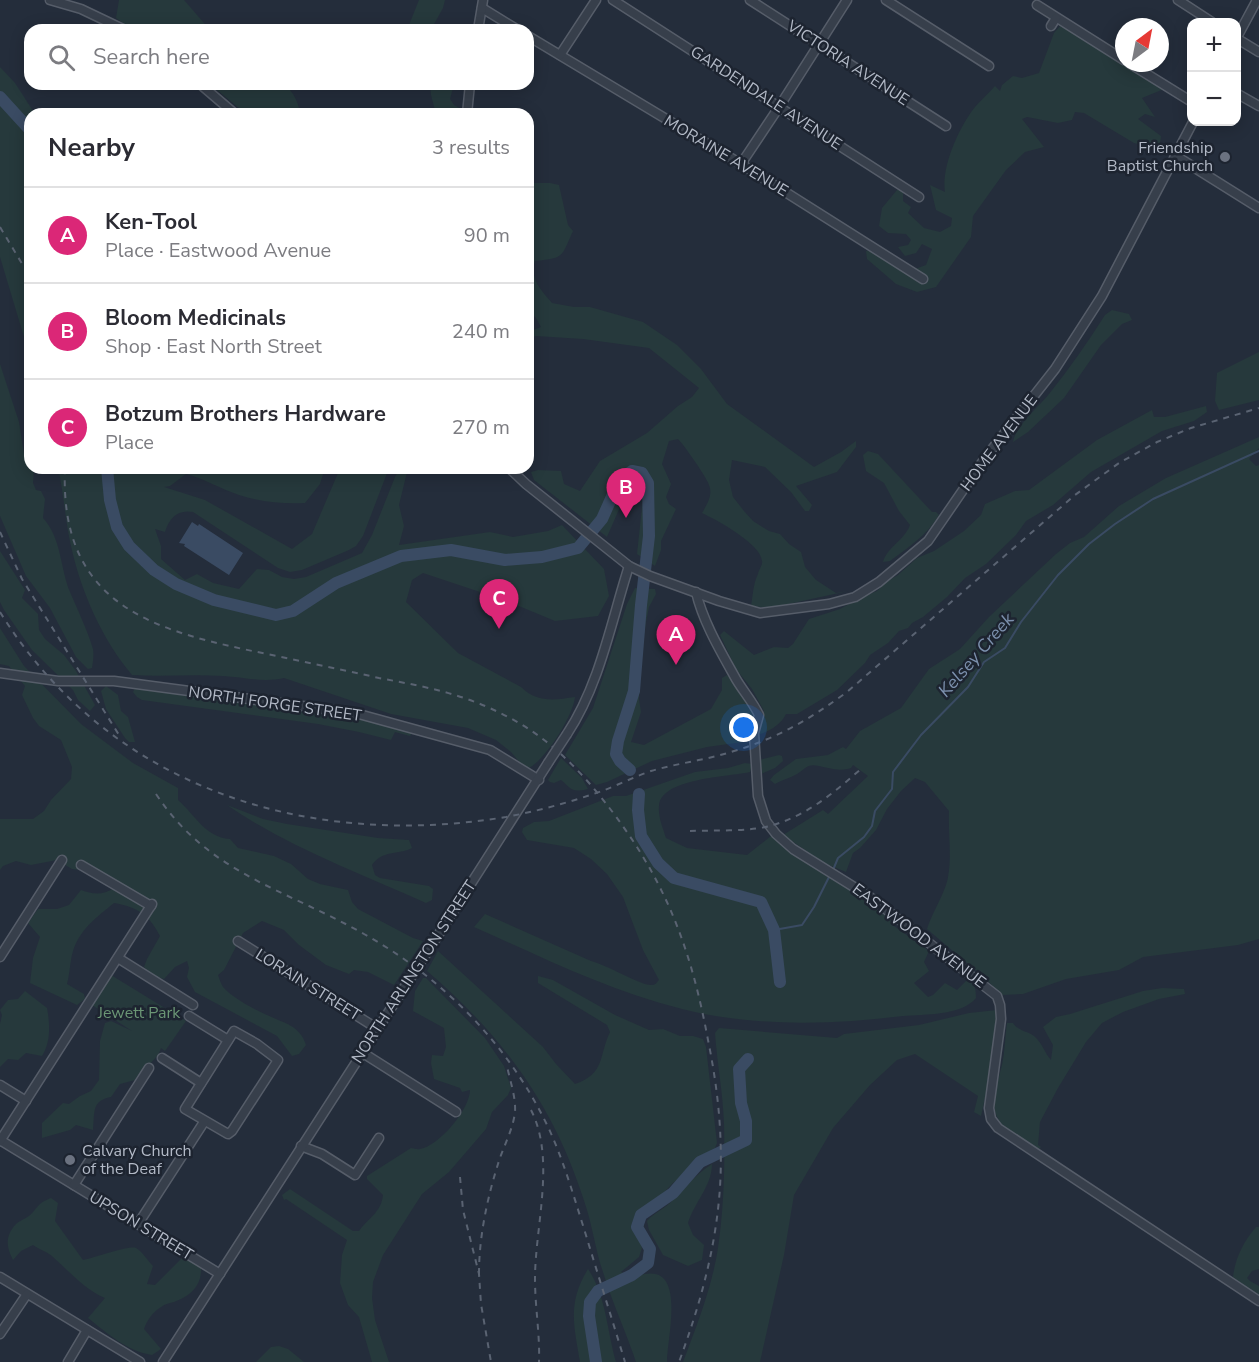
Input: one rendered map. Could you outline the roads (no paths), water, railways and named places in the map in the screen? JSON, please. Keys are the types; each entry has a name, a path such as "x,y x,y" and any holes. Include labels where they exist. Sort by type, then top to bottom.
{"street":[{"path":"50,0 81,9 112,24"},
{"path":"560,55 596,0"},
{"name":"GARDENDALE AVENUE","path":"613,0 919,197"},
{"name":"VICTORIA AVENUE","path":"750,0 946,126"},
{"path":"741,164 847,0"},
{"path":"886,0 989,66"},
{"path":"1178,0 1206,18"},
{"path":"1241,30 1257,0"},
{"path":"479,24 482,4 510,24"},
{"path":"1037,5 1115,54"},
{"path":"1051,26 1056,18"},
{"name":"MORAINE AVENUE","path":"534,40 741,164 923,279"},
{"path":"1241,41 1259,52"},
{"path":"1143,72 1187,99"},
{"path":"207,90 228,108"},
{"path":"468,108 469,90"},
{"path":"1241,96 1259,106"},
{"name":"HOME AVENUE","path":"516,474 629,566 658,579 760,613 775,613 829,604 855,597 921,548 935,532 986,458 1064,356 1102,296 1191,126"},
{"path":"1176,156 1259,208"},
{"name":"NORTH ARLINGTON STREET","path":"163,1362 567,734 594,679 629,566"},
{"name":"EASTWOOD AVENUE","path":"696,592 704,616 717,642 736,679 759,715 754,733 755,763 758,796 766,821 784,842 870,897 990,988 997,996 1001,1018 989,1108 998,1128 1259,1301"},
{"name":"NORTH FORGE STREET","path":"0,673 65,681 114,681 356,713 490,750 539,780"},
{"path":"0,957 62,860"},
{"path":"0,1141 152,905 81,865"},
{"name":"LORAIN STREET","path":"238,941 378,1029"},
{"path":"118,958 193,1005"},
{"path":"189,1016 228,1040"},
{"path":"234,1031 264,1048 278,1060 228,1134 196,1117 185,1107 228,1040 234,1031"},
{"path":"363,1053 456,1112"},
{"path":"162,1058 201,1083"},
{"path":"74,1185 149,1068"},
{"path":"0,1085 26,1101"},
{"path":"138,1224 204,1122"},
{"path":"301,1146 322,1154 355,1175 379,1138"},
{"name":"UPSON STREET","path":"0,1141 220,1274"},
{"path":"0,1277 140,1362"},
{"path":"0,1334 27,1294"},
{"path":"68,1362 87,1330"}],"water":[{"path":"192,522 198,526 199,524 243,553 229,575 184,546 185,544 179,543"}],"waterway":[{"path":"0,97 24,123"},
{"name":"Kelsey Creek","path":"833,870 838,858 864,837 872,826 875,811 892,789 893,772 921,735 968,687 984,662 1005,648 1021,622 1058,575 1089,544 1153,499 1259,451"},
{"path":"108,474 110,500 117,527 129,546 154,570 176,584 214,600 276,615 293,611 336,583 401,556 451,550 505,560 542,557 578,548 602,519 619,481 632,471 642,473 648,483 649,536 634,691 616,754 630,770"},
{"path":"639,794 641,836 658,863 674,878 761,902 774,930 780,982"},
{"name":"Kelsey Creek","path":"774,930 802,925 830,875"},
{"path":"596,1362 589,1316 590,1302 598,1291 632,1275 648,1263 650,1249 637,1227 641,1215 673,1193 700,1162 746,1140 746,1121 741,1103 739,1069 748,1059"}],"railway":[{"path":"0,227 24,267"},
{"path":"0,612 45,673 97,723 156,763 219,793 287,813 358,824 432,825 506,817 578,799 651,771 734,751 793,727 847,692 1075,495 1119,463 1157,442 1191,428 1259,408"},
{"path":"65,474 67,516 79,553 98,583 124,606 155,623 191,636 430,688 492,709 521,724 558,752 590,784 622,825 657,882 683,941 701,1005 717,1095 721,1168 715,1232 700,1298 679,1362"},
{"path":"0,532 22,579 119,735"},
{"path":"690,831 754,829 786,821 810,809 862,768"},
{"path":"156,794 177,821 224,862 277,891 335,918 393,952 447,993 494,1042 533,1099 554,1141 573,1193 625,1362"},
{"path":"479,1274 480,1246 487,1204 515,1112 514,1095 507,1066"},
{"path":"531,1110 538,1129 543,1171 535,1279 539,1362"},
{"path":"460,1177 463,1210 479,1274 481,1304 491,1362"}],"place":[{"name":"Friendship Baptist Church","path":"1225,157"},
{"name":"Bloom Medicinals","path":"626,518"},
{"name":"Botzum Brothers Hardware","path":"499,629"},
{"name":"Ken-Tool","path":"676,665"},
{"name":"Calvary Church of the Deaf","path":"70,1160"}],"park label":[{"name":"Jewett Park","path":"139,1013"}]}
